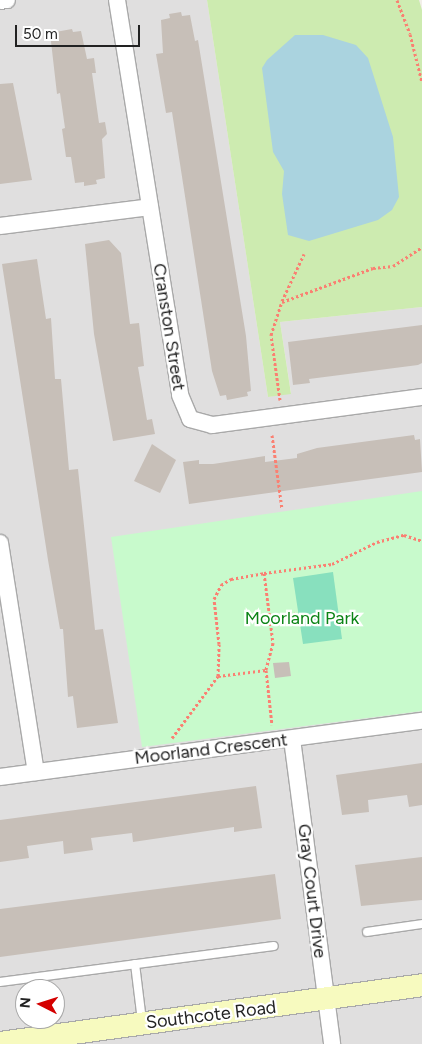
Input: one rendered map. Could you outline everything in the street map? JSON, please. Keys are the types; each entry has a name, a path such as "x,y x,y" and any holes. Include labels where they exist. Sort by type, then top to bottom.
{"main road":[{"name":"Southcote Road","path":"0,1043 326,1000 422,985"}],"street":[{"path":"0,1 7,0"},
{"name":"Cranston Street","path":"117,0 180,395 190,419 212,425 422,397"},
{"path":"0,226 150,207"},
{"path":"0,543 36,772"},
{"name":"Moorland Crescent","path":"0,776 422,721"},
{"name":"Gray Court Drive","path":"292,739 332,1044"}],"lane":[{"path":"367,932 422,924"},
{"path":"0,982 274,946"},
{"path":"135,964 143,1024"}],"path":[{"path":"397,0 410,34 422,82"},
{"path":"282,302 373,268 393,266 422,247"},
{"path":"281,403 271,335 282,302 304,254"},
{"path":"272,435 282,509"},
{"path":"170,740 218,676 219,644 214,599 222,585 231,580 264,573 332,564 377,542 404,535 422,541"},
{"path":"264,573 273,643 266,670 272,729"},
{"path":"270,618 294,612"},
{"path":"218,676 266,670"}],"shaded area":[{"path":"0,0 207,0 268,397 291,393 280,322 422,307 422,1044 0,1044"}],"green space":[{"path":"207,0 419,0 422,10 422,307 280,322 291,394 268,397"},
{"name":"Moorland Park","path":"422,491 422,711 142,747 111,537"},
{"path":"333,572 342,639 303,644 293,578"}],"water":[{"path":"295,35 323,35 356,45 368,58 393,137 399,197 392,210 378,220 309,241 288,235 282,194 284,171 273,152 262,68 267,60"}],"building":[{"path":"181,12 182,16 190,15 195,41 198,40 246,336 251,391 247,392 248,396 227,400 226,395 220,396 212,371 172,112 166,113 156,54 163,53 161,20 170,18 169,14"},
{"path":"72,29 73,32 81,31 87,59 94,58 96,73 92,73 99,123 105,122 107,134 102,139 105,178 96,180 97,184 84,186 84,182 75,183 71,157 66,157 62,129 65,128 60,93 57,94 50,33"},
{"path":"13,83 32,180 0,184 0,84"},
{"path":"109,240 121,253 130,324 139,323 144,366 138,367 147,420 152,419 155,434 113,441 94,334 85,244"},
{"path":"37,259 46,319 51,318 55,379 61,379 69,470 78,469 95,630 103,629 118,723 77,728 73,696 68,697 63,629 60,629 48,560 2,264"},
{"path":"422,325 422,363 418,365 309,379 310,383 293,385 288,342"},
{"path":"414,435 415,440 420,439 422,472 189,504 183,462 199,460 199,464 213,464 265,456 265,462 297,458 297,454 317,448"},
{"path":"152,444 176,460 160,493 134,481"},
{"path":"289,662 291,676 275,678 273,663"},
{"path":"422,763 422,805 409,807 407,795 368,800 369,812 342,815 336,775"},
{"path":"256,786 262,828 234,832 234,827 133,842 132,833 91,838 93,850 64,854 63,841 27,846 29,858 0,862 0,820"},
{"path":"422,857 422,900 361,906 355,865"},
{"path":"275,874 281,919 0,957 0,909"}]}
